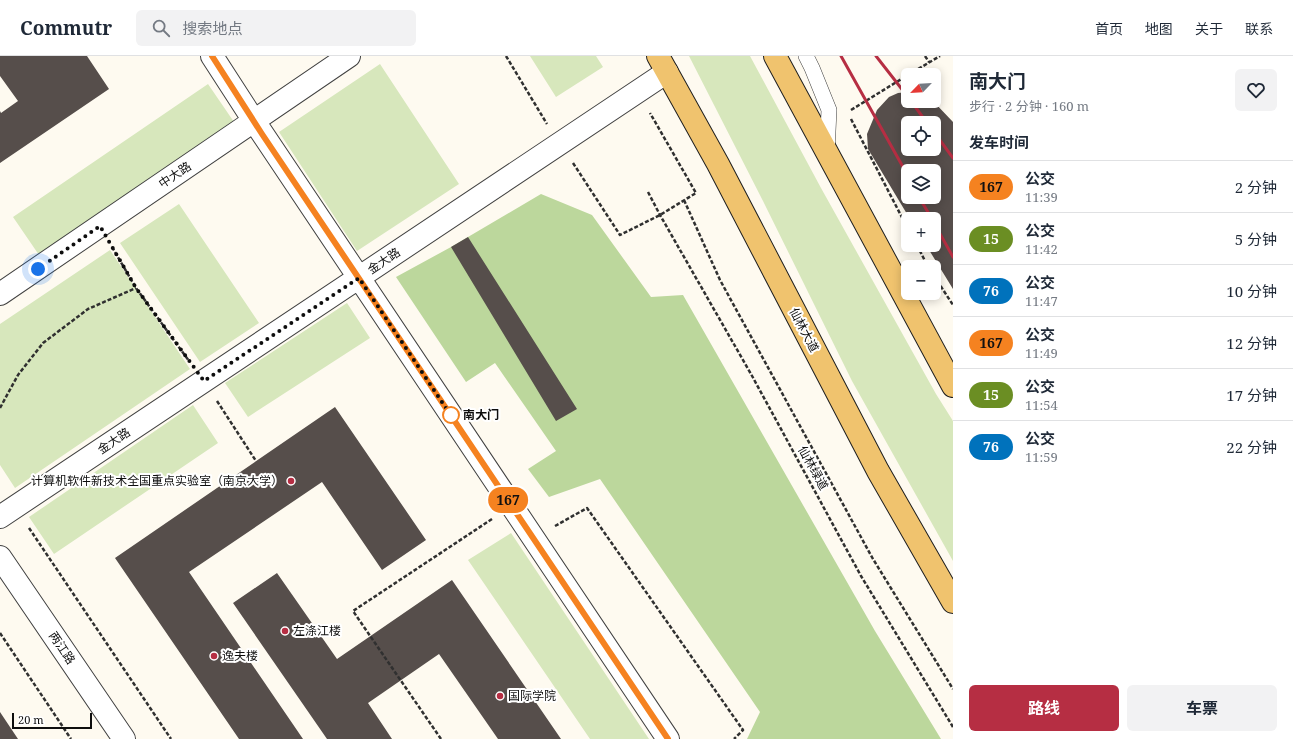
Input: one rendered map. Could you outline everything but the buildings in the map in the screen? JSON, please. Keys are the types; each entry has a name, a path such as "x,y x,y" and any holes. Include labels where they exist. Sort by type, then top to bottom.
{"main road":[{"path":"775,56 953,386"},
{"name":"仙林大道","path":"663,64 718,164 878,471 953,602"}],"street":[{"path":"212,56 668,739"},
{"name":"中大路","path":"0,294 349,56"},
{"name":"金大路","path":"7,512 638,91 663,64"},
{"name":"两江路","path":"0,557 124,739"}],"lane":[{"path":"806,56 829,110 827,153"}],"path":[{"path":"506,56 559,144 620,235 660,215 696,193 638,91"},
{"path":"925,56 930,62"},
{"path":"920,68 940,56"},
{"path":"847,112 901,79"},
{"path":"850,119 901,216"},
{"name":"仙林绿道","path":"648,192 751,374 862,576 953,727"},
{"path":"684,200 720,280 735,308 873,558 953,689"},
{"path":"100,226 136,288 204,381 256,461"},
{"path":"941,287 953,305"},
{"path":"0,408 18,375 43,344 88,309 136,288"},
{"path":"441,739 353,611 512,506"},
{"path":"533,538 587,508 743,730 734,739"},
{"path":"7,512 171,739"},
{"path":"0,633 71,739"}],"green space":[{"path":"530,56 596,56 603,67 556,97"},
{"path":"689,56 750,56 821,188 936,394 953,421 953,561 852,381"},
{"path":"380,64 459,184 357,251 279,132"},
{"path":"208,84 234,122 39,255 13,217"},
{"path":"541,194 592,215 651,297 683,295 875,631 941,739 747,739 760,712 600,479 549,497 528,469 556,451 495,363 466,382 396,277 451,247"},
{"path":"179,204 259,323 200,362 120,243"},
{"path":"110,250 190,369 15,488 0,465 0,324"},
{"path":"347,303 370,338 248,417 225,383"},
{"path":"193,405 218,443 54,554 29,517"},
{"path":"511,533 649,739 590,739 468,560"}],"railway":[{"path":"841,56 901,164"},
{"path":"876,56 901,88"},
{"path":"916,108 922,116"},
{"path":"941,142 953,158"},
{"path":"923,204 928,212"},
{"path":"941,236 953,257"}],"bus line":[{"name":"167","path":"212,56 262,134 668,739"}],"place":[{"name":"南大门","path":"451,415"},
{"name":"计算机软件新技术全国重点实验室（南京大学）","path":"291,481"},
{"name":"左涤江楼","path":"285,631"},
{"name":"逸夫楼","path":"214,656"},
{"name":"国际学院","path":"500,696"}],"route":[{"path":"38,269 100,226 136,288 204,381 359,278 452,417 451,415"}]}
